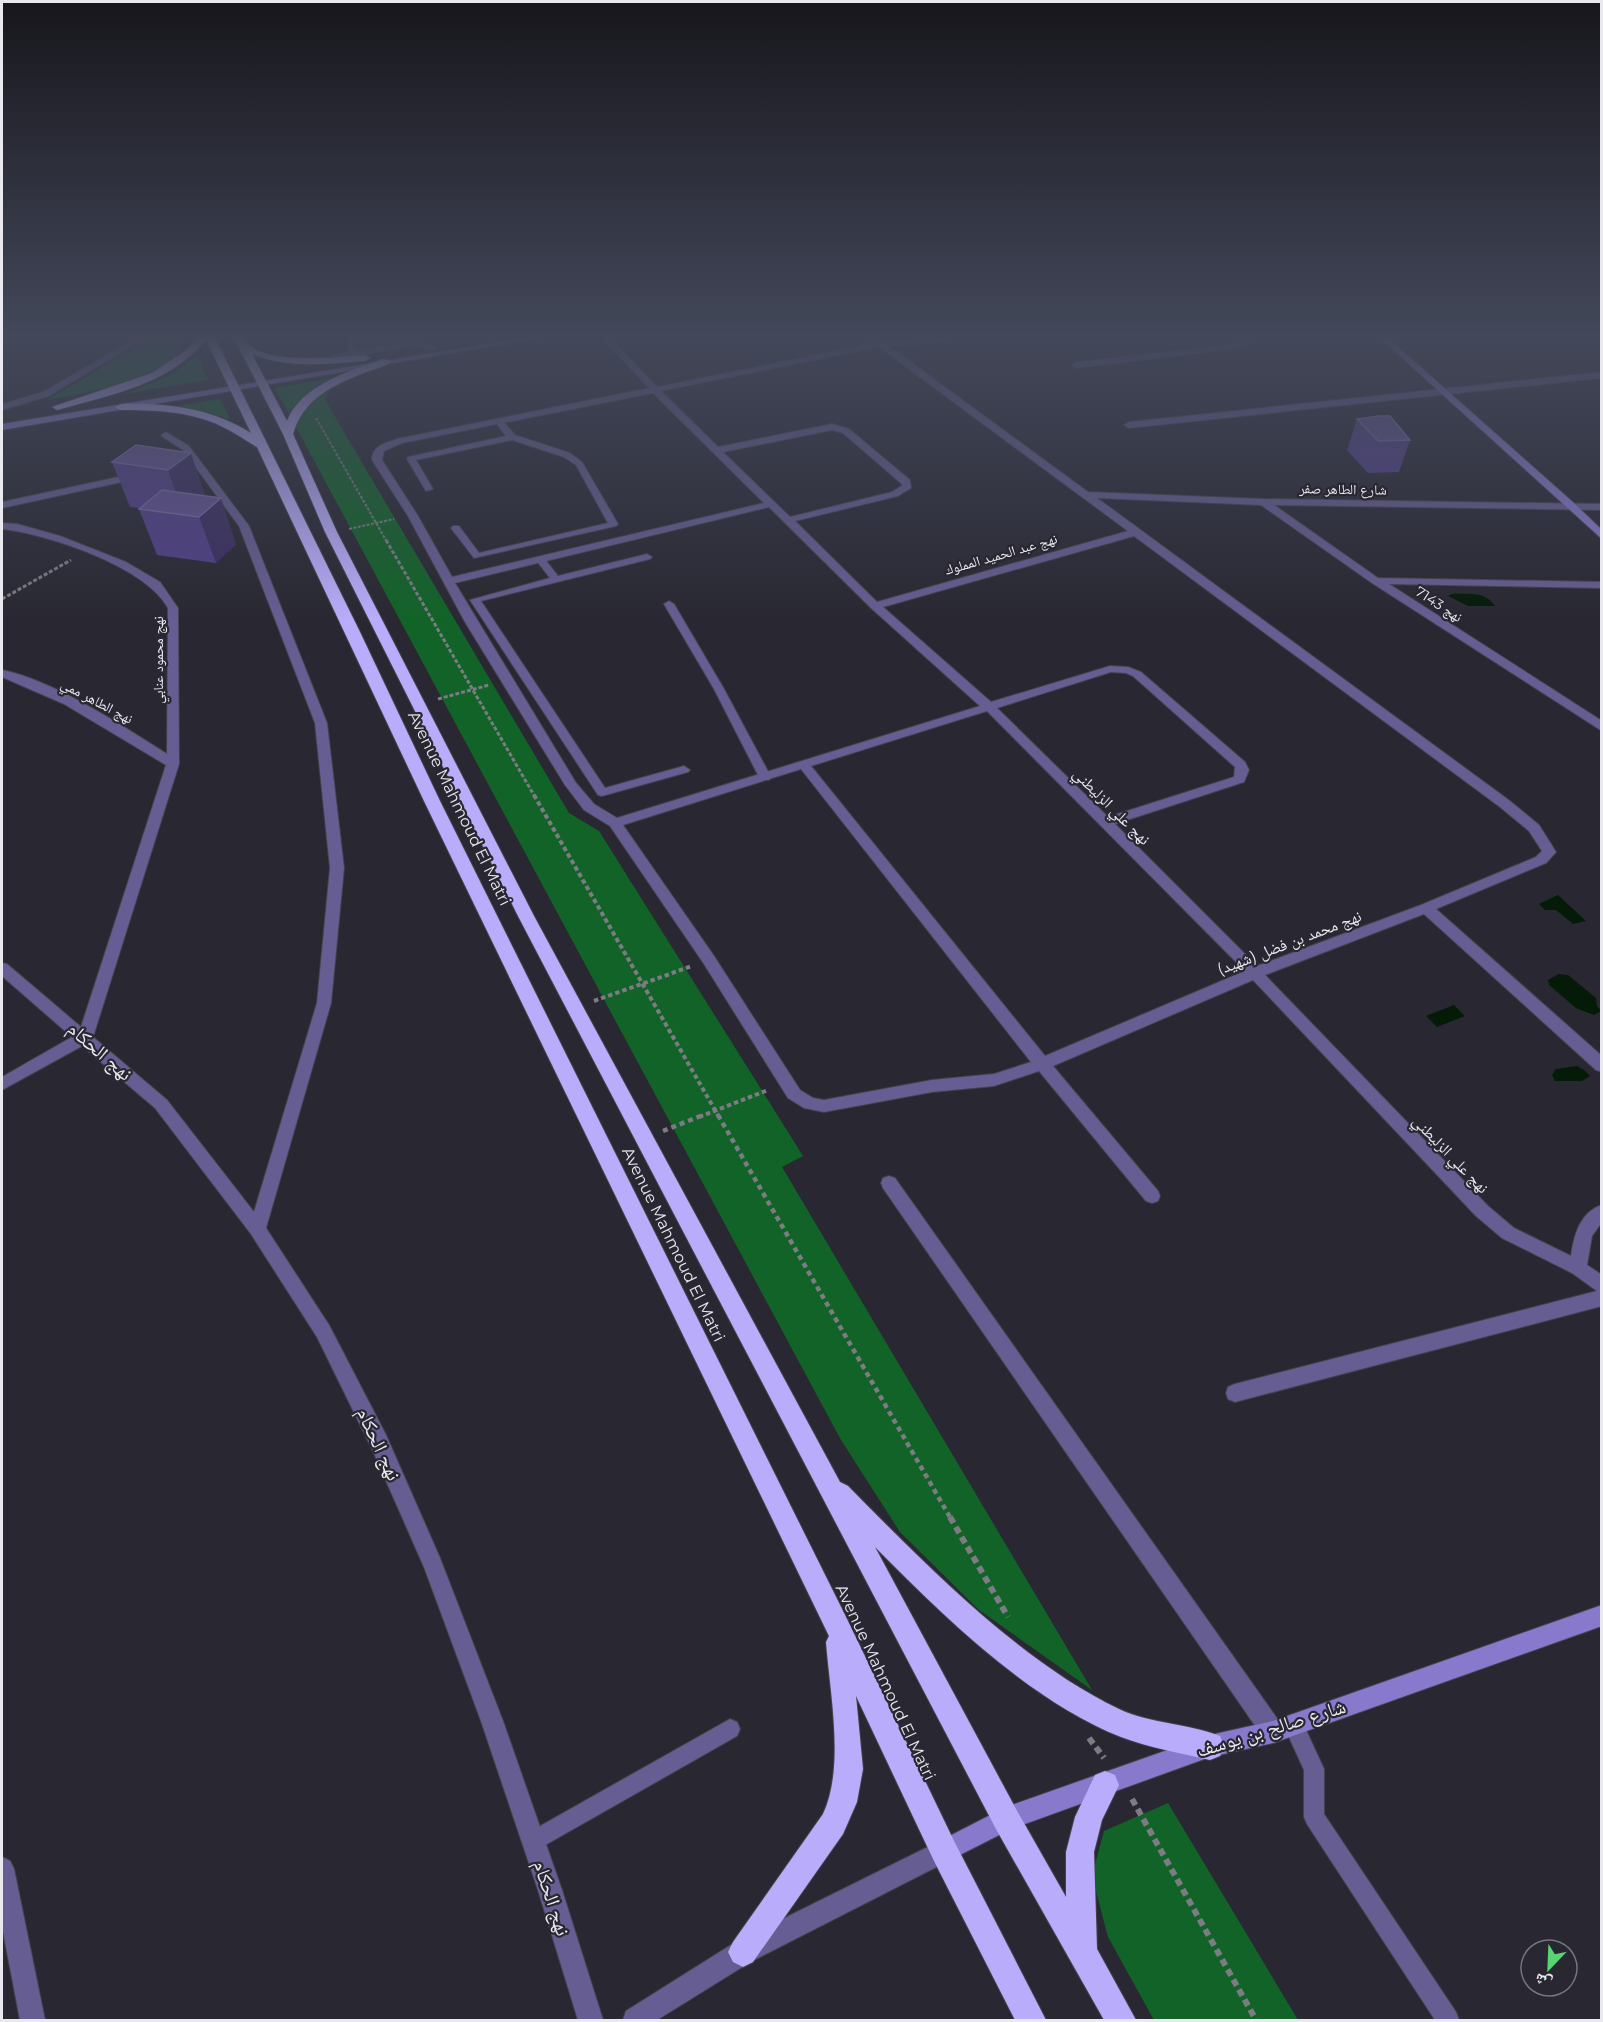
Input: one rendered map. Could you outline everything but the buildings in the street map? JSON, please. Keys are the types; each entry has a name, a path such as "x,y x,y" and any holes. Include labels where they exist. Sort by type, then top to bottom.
{"highway":[{"path":"243,432 261,445"},
{"name":"Avenue Mahmoud El Matri","path":"255,432 348,622 432,801 838,1628 944,1851 1031,2020"},
{"name":"Avenue Mahmoud El Matri","path":"288,434 331,532 417,704 575,1008 1006,1819 1121,2020"},
{"path":"824,1477 936,1592 991,1638 1062,1691 1110,1719 1159,1736 1210,1746"},
{"path":"743,1952 833,1824 843,1802 849,1769 838,1628"},
{"path":"1082,1951 1080,1852 1086,1825 1112,1782"}],"main road":[{"path":"1491,432 1602,536"},
{"name":"شارع صالح بن يوسف","path":"944,1851 1006,1819 1210,1746 1283,1728 1602,1615"}],"street":[{"path":"445,432 400,441 380,449 377,454 378,460 413,516 471,622 571,785 589,807 615,823 1110,669 1128,670 1137,674 1241,765 1243,770 1240,779 1106,822"},
{"name":"نهج علي الزليطني","path":"699,432 876,606 990,708 1106,822 1256,973 1482,1210 1508,1233 1578,1268 1602,1285"},
{"path":"718,450 798,432"},
{"path":"788,520 896,494 908,486 907,482 845,432"},
{"path":"1000,432 1136,532"},
{"path":"166,435 186,448 193,464 244,526 321,723 337,868 324,1003 257,1229"},
{"name":"شارع الطاهر صفر","path":"1085,495 1263,502 1602,507"},
{"name":"نهج 7143","path":"1263,502 1376,581 1602,727"},
{"path":"450,581 771,504"},
{"name":"نهج محمود عنابي","path":"2,526 17,526 37,531 87,551 154,583 167,596 173,608 173,764 85,1038"},
{"name":"نهج عبد الحميد المملوك","path":"876,606 1136,532"},
{"name":"نهج محمد بن فضل (شهيد)","path":"615,823 710,960 785,1083 794,1094 810,1104 825,1106 932,1086 994,1080 1042,1064 1256,973 1426,908 1541,860 1549,852 1534,828 1505,804 1346,684 1136,532"},
{"path":"1376,581 1602,585"},
{"name":"نهج الطاهر ممي","path":"2,673 58,696 122,730 173,764"},
{"path":"804,765 1042,1064 1152,1196"},
{"path":"1426,908 1602,1066"},
{"name":"نهج الحكام","path":"2,968 161,1104 257,1229 323,1331 379,1442 433,1565 492,1721 591,2020"},
{"path":"2,1084 85,1038"},
{"path":"889,1183 1283,1728"},
{"path":"1578,1268 1586,1228 1590,1221 1602,1212"},
{"path":"1235,1393 1602,1298"},
{"path":"635,2020 743,1952 944,1851"},
{"path":"2,1869 33,2020"}],"lane":[{"path":"508,432 512,437"},
{"path":"429,489 411,459 512,437 567,454 579,464 612,524 477,556 456,528"},
{"path":"2,505 153,473"},
{"path":"648,558 475,600 602,792 684,770"},
{"path":"541,560 556,580"},
{"path":"669,604 719,689 765,777"},
{"path":"1283,1728 1314,1769 1314,1817 1448,2020"},
{"path":"533,1841 730,1729"}],"path":[{"path":"324,432 1013,1626"},
{"path":"331,532 413,516"},
{"path":"2,599 87,551"},
{"path":"417,704 507,681"},
{"path":"575,1008 710,960"},
{"path":"645,1138 785,1083"},
{"path":"1085,1733 1112,1782 1256,2020"}],"green space":[{"path":"299,432 344,432 569,813 599,831 803,1156 782,1167 1092,1690 979,1610 900,1532 841,1440"},
{"path":"1168,1803 1298,2020 1154,2020 1108,1937 1092,1876 1104,1831"}],"shaded area":[{"path":"1452,594 1481,596 1487,598 1495,606 1468,606 1448,596"},
{"path":"1558,895 1586,921 1573,924 1556,910 1545,910 1539,904"},
{"path":"1559,974 1568,975 1596,998 1597,1006 1601,1011 1594,1015 1576,1008 1549,985 1548,980"},
{"path":"1454,1005 1465,1016 1437,1027 1426,1016"},
{"path":"1577,1066 1590,1076 1582,1081 1555,1081 1552,1075 1556,1069"}]}
